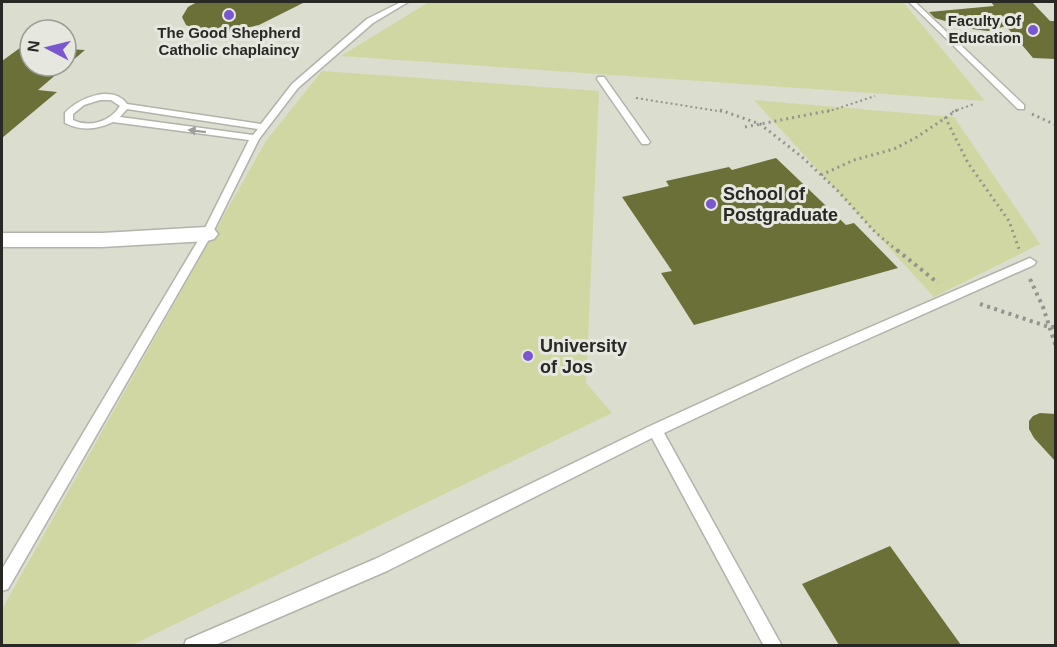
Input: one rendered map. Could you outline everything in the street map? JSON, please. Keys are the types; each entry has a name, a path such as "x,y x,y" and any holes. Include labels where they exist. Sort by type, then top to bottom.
{"street":[{"path":"2,240 102,240 207,234"}],"lane":[{"path":"2,583 207,234 255,138 295,86 370,21 405,2"},
{"path":"912,2 1021,107"},
{"path":"601,79 645,142"},
{"path":"124,106 112,119 95,125 79,126 68,122 67,117 73,108 97,98 113,97 122,102 124,106 264,127"},
{"path":"173,128 187,114"},
{"path":"112,119 255,138"},
{"path":"192,645 381,565 655,430 805,361 1027,264"},
{"path":"655,430 774,645"}],"path":[{"path":"612,93 660,103 719,110 760,124 802,157 875,232 925,274 958,294 990,308 1049,327 1056,327"},
{"path":"745,126 800,115 824,113 875,96"},
{"path":"821,175 854,160 894,149 945,117 974,104"},
{"path":"1021,107 1056,125"},
{"path":"945,117 968,163 1009,221 1027,264 1056,347"}],"shaded area":[{"name":"University of Jos","path":"2,2 1055,2 1055,645 2,645"}],"green space":[{"path":"429,2 903,2 985,101 341,56"},
{"path":"322,71 599,91 586,383 612,413 132,645 2,646 2,609 266,141"},
{"path":"754,100 954,117 1040,244 934,297"}],"building":[{"path":"197,2 305,2 259,25 223,33 201,31 186,25 182,17 188,7"},
{"name":"Faculty Of Education","path":"991,2 1032,2 1050,21 1056,21 1056,59 1033,58 1006,26 988,31 972,29 935,18 929,12 994,6"},
{"path":"18,49 18,78 52,78 38,90 57,92 2,138 2,61"},
{"path":"776,158 846,225 854,223 898,268 694,325 661,273 672,271 622,197 669,186 666,181 729,167 732,170"},
{"path":"1040,413 1056,414 1056,462 1034,438 1029,429 1029,421"},
{"path":"890,546 961,645 839,645 802,584"}],"place":[{"name":"The Good Shepherd Catholic chaplaincy","path":"229,15"},
{"name":"Faculty Of Education","path":"1033,30"},
{"name":"School of Postgraduate","path":"711,204"},
{"name":"University of Jos","path":"528,356"}]}
